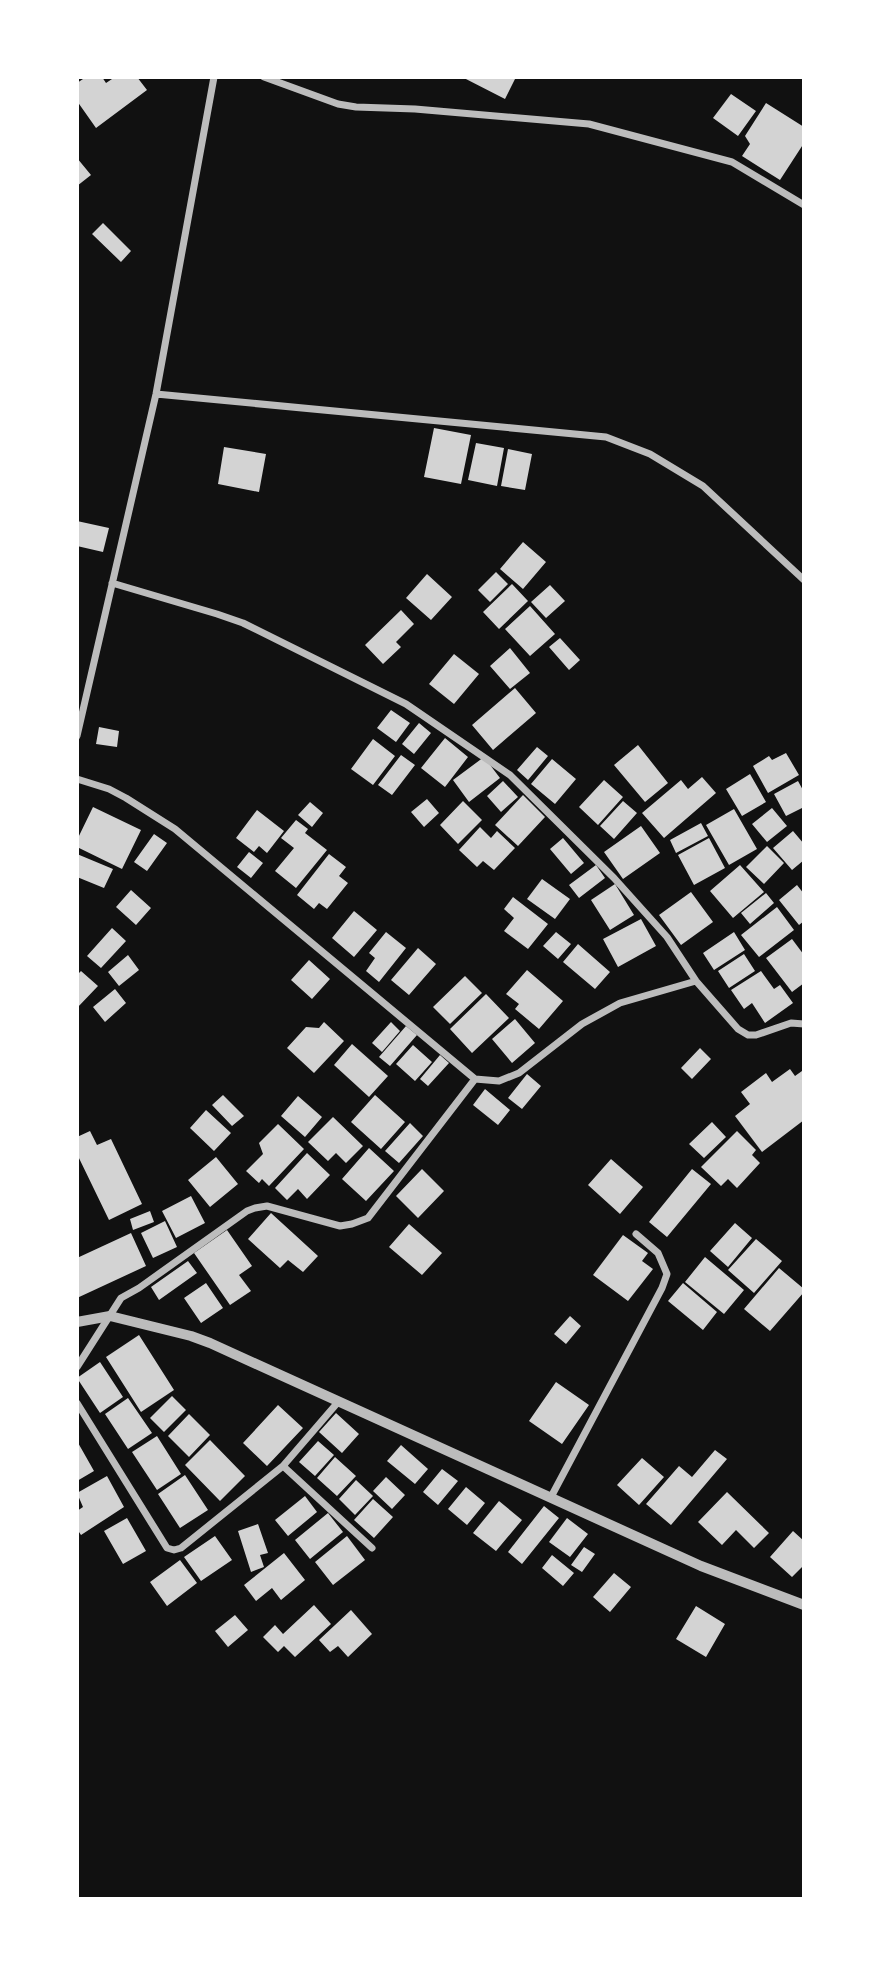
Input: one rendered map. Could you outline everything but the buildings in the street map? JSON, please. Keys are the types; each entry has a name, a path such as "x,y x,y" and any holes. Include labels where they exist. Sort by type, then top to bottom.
{"street":[{"path":"77,736 156,394 214,77"},
{"path":"264,77 338,104 356,107 415,108 589,124 732,162 804,205"},
{"path":"156,394 606,437 650,454 703,486 804,580"},
{"path":"112,583 243,623 406,704 510,775 614,877 667,937 696,981 738,1029 748,1035 756,1035 790,1023 804,1024"},
{"path":"77,779 127,798 174,829 475,1079 499,1081 519,1073 582,1024 620,1003 696,981"},
{"path":"77,1367 121,1298 247,1211 274,1208 340,1226 368,1218 475,1079"},
{"path":"551,1497 667,1274 658,1253 636,1234"},
{"path":"77,1322 110,1316 210,1343 701,1566 804,1605"},
{"path":"77,1403 167,1548 174,1550 181,1548 284,1465 339,1402"},
{"path":"284,1465 372,1548"}]}
